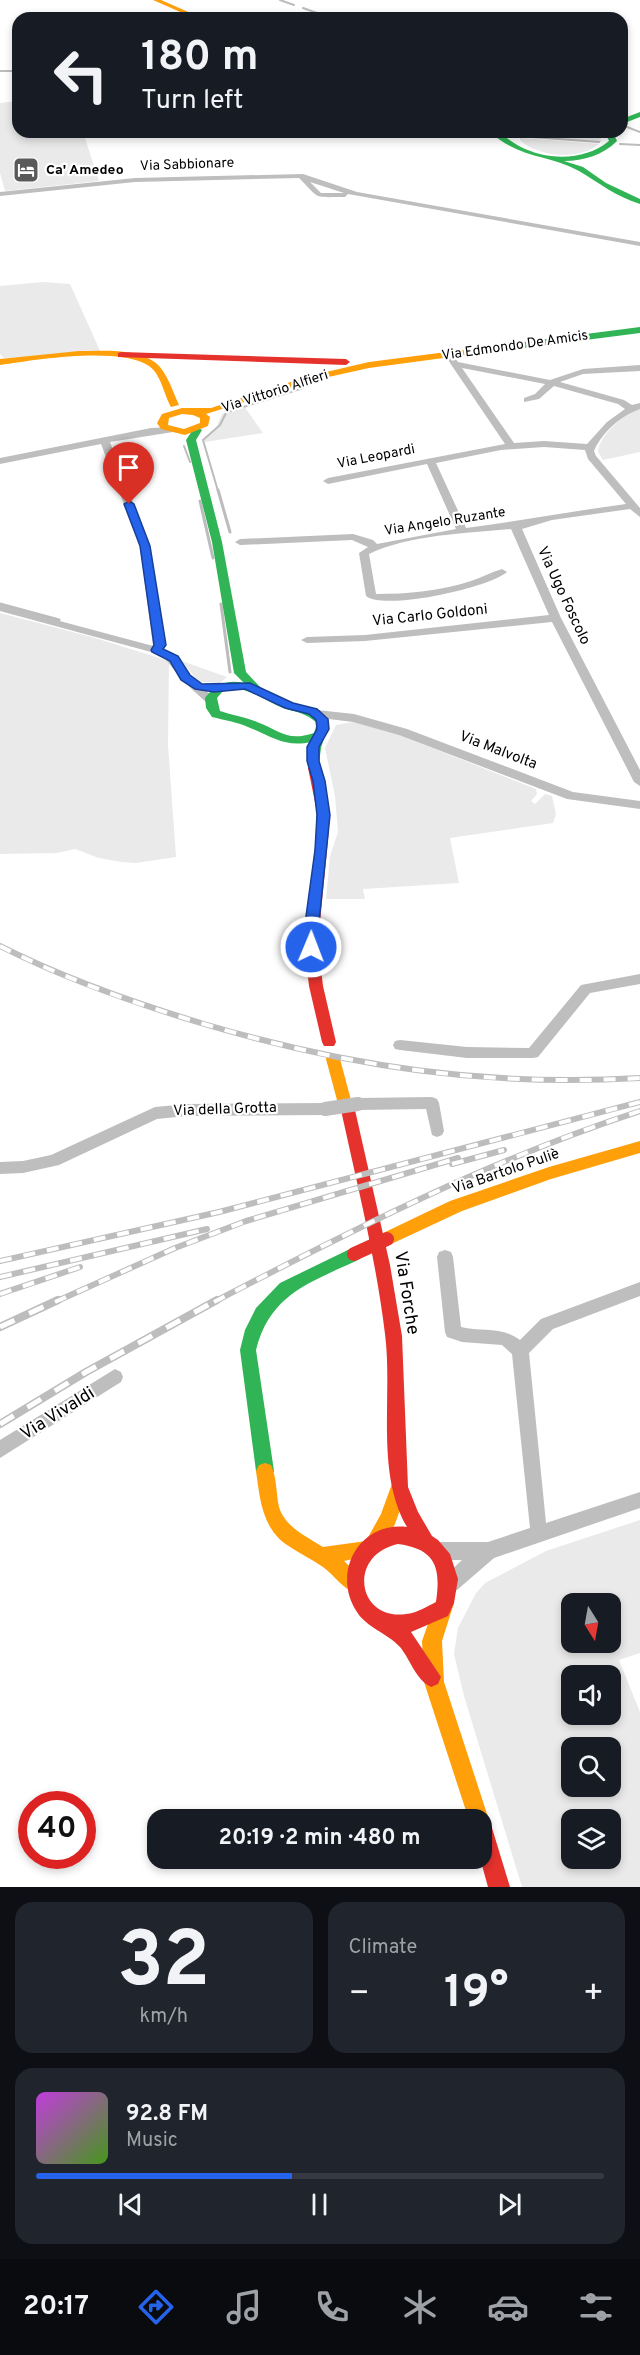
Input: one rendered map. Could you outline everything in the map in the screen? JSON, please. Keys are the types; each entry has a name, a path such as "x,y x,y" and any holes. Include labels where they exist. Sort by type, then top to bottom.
{"street":[{"path":"156,0 185,12"},
{"path":"506,138 520,150 574,166 608,188 640,202"},
{"path":"592,177 592,164 611,145 612,138"},
{"path":"547,157 577,157 602,152"},
{"name":"Via Sabbionare","path":"0,194 135,180 303,176 356,194 640,244"},
{"name":"Via Edmondo De Amicis","path":"0,362 50,357 118,355 324,362 452,360 640,330"},
{"path":"118,355 137,357 155,366 161,381 167,422"},
{"path":"118,355 144,363 161,381"},
{"name":"Via Edmondo De Amicis","path":"155,366 161,359 174,357"},
{"path":"452,360 553,382 635,407"},
{"path":"452,360 512,447 544,444 589,447"},
{"path":"324,362 339,365 341,369 337,372"},
{"name":"Via Edmondo De Amicis","path":"337,372 390,362"},
{"path":"527,400 538,399 553,382 584,373 640,368"},
{"name":"Via Vittorio Alfieri","path":"198,421 337,372"},
{"path":"635,407 623,412 589,447 589,455 636,510"},
{"path":"167,422 198,421"},
{"path":"0,460 105,441 167,422 198,421"},
{"path":"198,421 240,673 255,688"},
{"path":"105,441 145,546 160,645 156,650"},
{"name":"Via Leopardi","path":"328,481 431,462 508,451 512,447"},
{"name":"Via Leopardi","path":"431,462 463,532"},
{"path":"519,525 636,510"},
{"name":"Via Angelo Ruzante","path":"502,572 488,579 451,588 376,597 371,596 364,553 376,548 463,532 519,525"},
{"name":"Via Ugo Foscolo","path":"519,525 516,532 556,618 640,782"},
{"name":"Via Angelo Ruzante","path":"240,542 353,537 369,542 376,548"},
{"path":"0,608 156,650 174,659 186,677 211,701 213,711 221,716 255,725 278,739 292,742 306,741 337,720 347,717"},
{"name":"Via Carlo Goldoni","path":"306,640 365,638 556,618"},
{"path":"211,701 215,693 227,687 240,673"},
{"path":"199,687 246,685 279,702 317,714 322,719 320,732 313,747 313,761 319,781 323,815 321,850 310,931 312,963 329,1042"},
{"name":"Via Malvolta","path":"317,714 347,717 403,732 570,796 640,805"},
{"path":"292,742 307,753 313,761"},
{"path":"400,1045 444,1052 497,1055 533,1053 586,989 640,979"},
{"name":"Via Forche","path":"333,1059 350,1105 394,1336 399,1487 389,1518 370,1545"},
{"name":"Via della Grotta","path":"0,1168 41,1165 54,1161 155,1113 187,1110 325,1109 350,1105 432,1103 437,1131"},
{"name":"Via Bartolo Puliè","path":"355,1584 323,1556 296,1543 279,1528 271,1510 248,1350 251,1330 262,1309 287,1287 456,1206 549,1173 640,1147"},
{"path":"445,1257 453,1332 464,1338 504,1336 514,1342 520,1351 537,1524"},
{"path":"520,1351 547,1324 640,1288"},
{"name":"Via Vivaldi","path":"0,1450 115,1377"},
{"name":"Via Forche","path":"399,1487 411,1517 424,1539"},
{"path":"439,1551 488,1551 640,1500"},
{"path":"323,1556 370,1545 390,1534 408,1534 424,1539 439,1551 448,1567 450,1584 446,1601 441,1609 431,1618 417,1624 402,1626 388,1624 375,1618 365,1608 355,1584 356,1565 370,1545"},
{"path":"450,1584 488,1551"},
{"path":"441,1609 432,1642 431,1662 434,1682 475,1809"},
{"path":"388,1624 407,1641 434,1682"},
{"path":"492,1863 499,1887"}],"shaded area":[{"path":"12,102 12,138 85,138 99,181 5,191 0,173 0,103"},
{"path":"520,138 599,144 581,153 559,155 537,150 528,146"},
{"path":"554,138 600,138 601,142"},
{"path":"43,282 70,284 101,353 4,358 0,354 0,286"},
{"path":"244,406 263,433 205,442 204,438 216,428 222,414"},
{"path":"640,409 640,452 603,460 598,452 599,445 608,432 620,420"},
{"path":"0,613 92,637 169,661 168,745 176,857 136,863 99,858 75,849 57,853 0,854"},
{"path":"182,661 227,677 220,683 203,682 200,684"},
{"path":"353,722 369,723 536,789 537,794 531,801 535,804 545,794 552,796 556,814 553,823 450,838 459,883 363,889 365,899 326,899 330,856 338,832 335,796 325,748 336,725"},
{"path":"640,1520 640,1653 619,1660 640,1712 640,1887 522,1887 464,1696 454,1654 458,1628 476,1593 485,1583 546,1551"}],"waterway":[{"path":"280,0 294,5"},
{"path":"303,8 314,12"},
{"path":"0,71 12,71"},
{"path":"628,127 640,132"},
{"path":"545,138 599,142"},
{"path":"620,144 640,145"},
{"path":"234,410 303,388"},
{"path":"218,491 203,440 220,425 226,413 231,411"},
{"path":"184,446 190,462"},
{"path":"218,490 230,532"},
{"path":"200,501 213,558"},
{"path":"0,604 59,620"},
{"path":"221,604 230,672"}],"railway":[{"path":"0,946 75,980 152,1008 312,1052 366,1062 474,1076 584,1080 640,1078"},
{"path":"0,1261 219,1212 640,1102"},
{"path":"214,1302 423,1198 530,1151 640,1111"},
{"path":"452,1164 504,1150"},
{"path":"55,1302 175,1248 246,1221 458,1158"},
{"path":"0,1277 207,1229"},
{"path":"0,1294 80,1267"},
{"path":"0,1327 58,1300"},
{"path":"0,1424 86,1372 217,1300"}],"traffic: fast":[{"path":"628,119 640,114"},
{"path":"503,138 532,154 569,159 594,154 613,141 612,138"},
{"path":"547,157 580,169 603,185 640,202"},
{"path":"485,350 640,330"},
{"path":"197,430 191,440 217,542 240,673 255,688"},
{"path":"314,768 315,748 323,722 312,712 287,705 258,691 238,685 228,685 219,689 211,698 212,708 216,714 252,724 280,738 299,741 318,736"},
{"path":"265,1471 248,1350 253,1330 262,1313 286,1288 354,1254"}],"traffic: slow":[{"path":"156,0 185,12"},
{"path":"195,412 212,411 312,378 369,365 485,350"},
{"path":"0,362 34,357 101,353 139,358 152,364 159,372 174,405"},
{"path":"182,411 195,412 205,417 205,424 185,432 164,427 162,423 165,416 182,411"},
{"path":"333,1059 344,1100"},
{"path":"387,1239 456,1206 549,1173 640,1147"},
{"path":"265,1471 271,1510 281,1528 292,1538 331,1562 355,1584"},
{"path":"375,1541 389,1518 399,1487"},
{"path":"323,1556 365,1549"},
{"path":"445,1603 432,1641 434,1682 475,1809"}],"traffic: jam":[{"path":"121,355 346,362"},
{"path":"314,768 322,807 323,829 311,943 316,986 329,1042"},
{"path":"348,1110 382,1265 394,1336 399,1487 411,1517 424,1539"},
{"path":"354,1254 387,1239"},
{"path":"441,1609 430,1616 406,1624 383,1622 372,1616 357,1594 355,1584 357,1567 367,1549 381,1539 398,1535 416,1537 432,1546 443,1560 449,1579 445,1603"},
{"path":"388,1624 407,1641 431,1677"},
{"path":"492,1863 499,1887"}],"place":[{"name":"Ca' Amedeo","path":"26,170"}],"route":[{"path":"129,504 145,546 160,645 156,650 174,659 186,677 199,687 246,685 279,702 313,712 322,719 324,726 313,747 313,761 319,781 323,815 321,850 310,931 311,947"}]}
